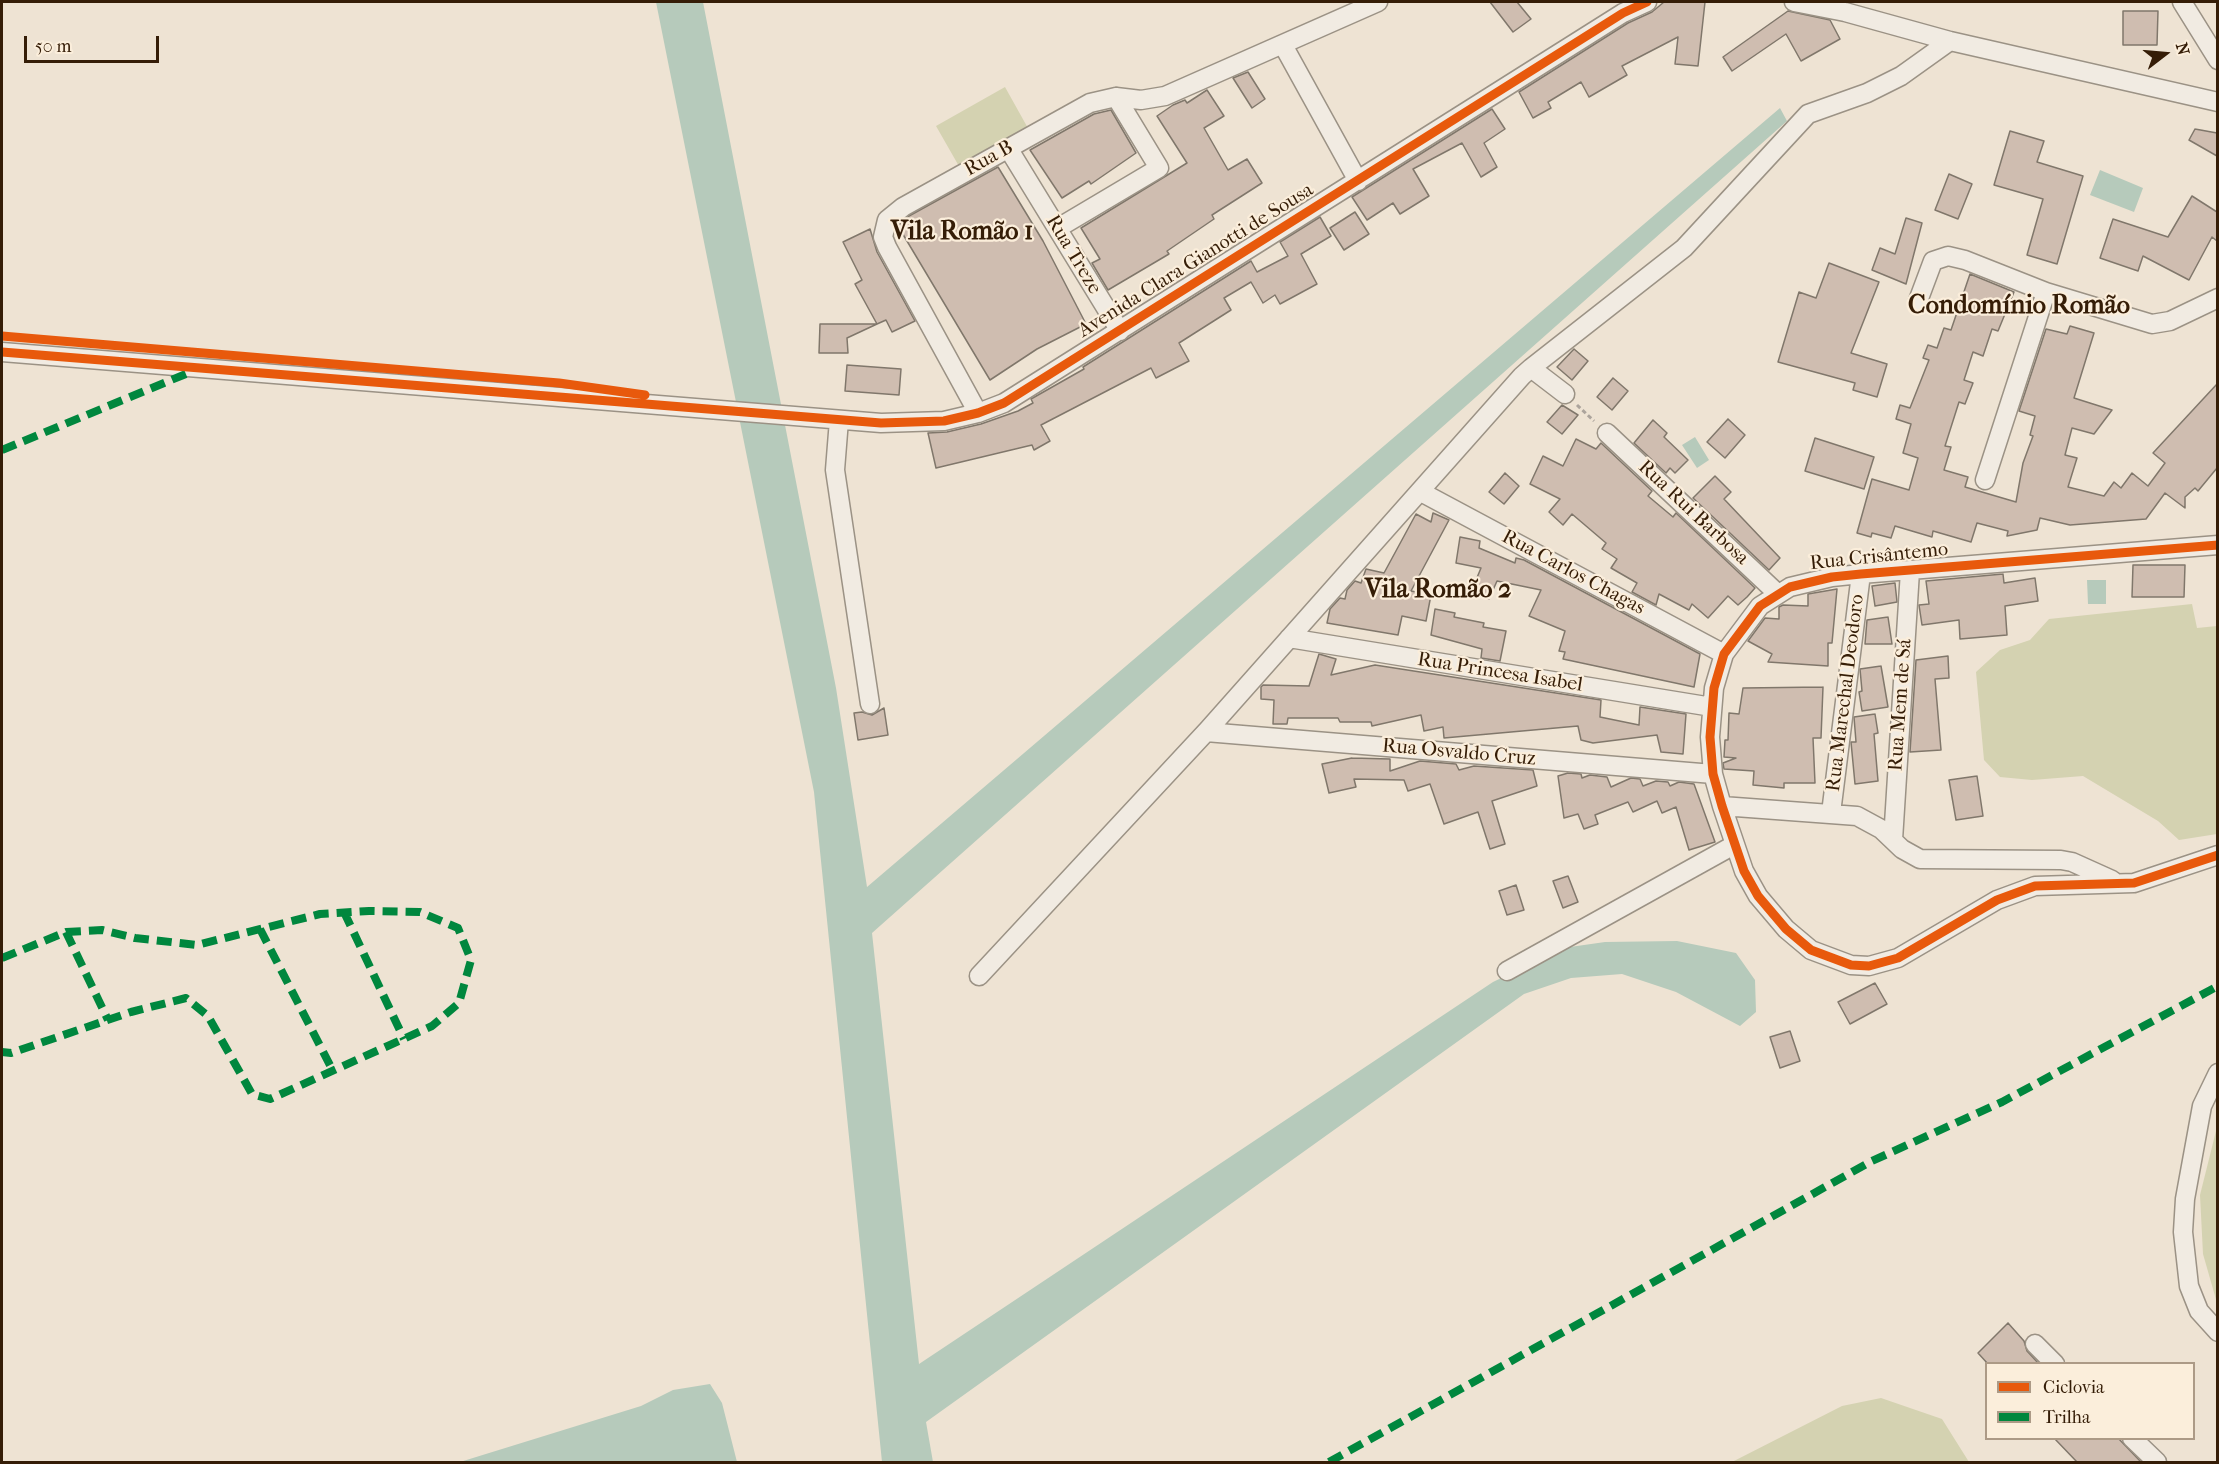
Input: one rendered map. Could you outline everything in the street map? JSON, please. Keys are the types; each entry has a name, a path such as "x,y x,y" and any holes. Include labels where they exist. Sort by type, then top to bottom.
{"street":[{"path":"1110,98 1141,100 1165,96 1378,2"},
{"name":"Avenida Clara Gianotti de Sousa","path":"2,352 839,420 907,424 944,421 978,413 1004,403 1623,13 1647,2"},
{"path":"1794,2 1845,12 1950,41 2216,98"},
{"path":"2182,2 2217,60"},
{"path":"979,976 1206,732 1531,368 1684,248 1808,114 1867,93 1901,76 1950,41"},
{"path":"1283,45 1358,181"},
{"path":"1058,228 1159,168 1110,98"},
{"name":"Rua B","path":"978,413 887,247 883,228 887,220 903,207 1090,103 1110,98"},
{"name":"Rua Treze","path":"1008,148 1120,331"},
{"path":"1918,301 1933,261 1948,256 1965,260 2046,292 2152,324 2170,321 2217,298"},
{"path":"1985,480 2046,292"},
{"path":"1531,368 1565,394"},
{"path":"839,420 835,470 870,704"},
{"name":"Rua Rui Barbosa","path":"1607,433 1778,594"},
{"name":"Rua Carlos Chagas","path":"1421,492 1724,654"},
{"name":"Rua Crisântemo","path":"2215,541 1861,574 1810,582 1778,594 1760,606 1724,654 1712,707 1713,774 1734,845 1758,896 1786,929 1811,950 1851,965 1869,966 1898,958 1997,900 2035,886 2134,883 2217,855"},
{"name":"Rua Mem de Sá","path":"1893,840 1910,571"},
{"name":"Rua Marechal Deodoro","path":"1831,813 1861,574"},
{"name":"Rua Princesa Isabel","path":"1289,638 1712,707"},
{"name":"Rua Osvaldo Cruz","path":"1206,732 1713,774"},
{"path":"1722,806 1857,816 1870,821 1902,849 1920,859 2061,860 2077,864 2108,879 2134,883"},
{"path":"1507,970 1734,845"},
{"path":"2217,1073 2202,1106 2185,1199 2182,1232 2189,1286 2199,1311 2217,1332"},
{"path":"2035,1344 2053,1362"},
{"path":"2134,1440 2157,1462"}],"path":[{"path":"1565,394 1607,433"}],"shaded area":[{"path":"656,2 703,2 836,688 867,887 1780,108 1787,121 872,933 919,1364 1493,982 1563,948 1605,942 1677,941 1736,953 1755,980 1756,1012 1740,1026 1676,992 1622,974 1571,978 1524,994 926,1422 933,1462 882,1462 814,792"},
{"path":"1005,87 1029,130 960,168 936,126"},
{"path":"2100,170 2143,188 2134,212 2090,195"},
{"path":"1695,437 1709,460 1697,468 1682,445"},
{"path":"2087,580 2106,580 2106,604 2088,604"},
{"path":"2192,604 2197,628 2217,626 2217,834 2179,840 2158,821 2083,776 2032,780 2000,777 1984,760 1976,672 2000,650 2030,640 2049,619"},
{"path":"2217,1127 2217,1303 2203,1254 2200,1195"},
{"path":"710,1384 722,1403 737,1462 460,1462 641,1406 673,1390"},
{"path":"1881,1398 1942,1419 1969,1462 1732,1462 1842,1406"}],"building":[{"path":"1490,2 1517,2 1531,19 1513,32"},
{"path":"1664,2 1705,2 1698,66 1675,64 1678,37 1622,66 1627,75 1589,97 1581,82 1548,102 1551,108 1533,118 1519,92 1628,23 1652,12"},
{"path":"1788,11 1830,20 1840,39 1801,61 1786,34 1732,71 1723,57"},
{"path":"2123,11 2158,11 2157,45 2123,45"},
{"path":"1248,72 1265,99 1252,108 1233,78"},
{"path":"1207,90 1224,116 1204,128 1228,170 1247,159 1262,183 1212,215 1214,219 1167,251 1169,254 1108,290 1092,263 1100,259 1081,228 1187,163 1157,116 1173,105 1185,100 1187,103"},
{"path":"1492,109 1505,129 1484,143 1497,167 1481,177 1462,143 1413,169 1429,196 1400,214 1393,203 1367,220 1352,197"},
{"path":"1111,110 1136,153 1091,184 1089,181 1062,198 1030,150 1094,114"},
{"path":"2195,129 2217,133 2217,156 2189,140"},
{"path":"2010,131 2044,141 2037,162 2083,176 2057,264 2027,255 2043,199 1994,185"},
{"path":"998,167 1043,241 1086,324 1037,349 990,380 898,226 909,216"},
{"path":"1949,174 1972,184 1958,219 1935,210"},
{"path":"2192,196 2217,212 2217,241 2212,237 2189,280 2143,256 2138,271 2100,258 2113,219 2168,237"},
{"path":"1355,212 1369,234 1344,250 1330,228"},
{"path":"1320,217 1331,236 1301,254 1317,284 1280,304 1275,295 1263,303 1251,282 1224,298 1231,310 1179,343 1189,361 1156,378 1151,368 1041,425 1050,441 1034,450 1032,445 936,468 928,433 947,432 981,424 1018,411 1033,403 1031,399 1084,369 1083,367 1251,261 1257,272 1288,256 1280,242"},
{"path":"1906,218 1922,223 1906,284 1872,270 1880,248 1895,254"},
{"path":"870,229 877,252 915,321 892,332 886,320 877,324 855,284 862,280 843,242"},
{"path":"1829,263 1879,282 1851,353 1887,364 1877,397 1853,390 1855,383 1778,362 1799,292 1816,298"},
{"path":"1970,274 2014,292 1998,331 1992,329 1983,356 1973,352 1964,380 1973,383 1965,404 1959,402 1945,446 1951,447 1944,470 1968,477 1965,487 2016,502 2023,463 2033,436 2030,435 2035,416 2019,411 2046,329 2067,334 2070,326 2094,333 2074,398 2112,410 2094,434 2072,428 2065,455 2077,458 2068,487 2104,496 2114,482 2121,488 2132,473 2148,486 2165,463 2153,453 2217,384 2217,468 2198,491 2195,488 2185,497 2185,508 2165,493 2146,519 2070,525 2040,518 2037,530 2007,536 2008,531 1977,523 1971,542 1933,531 1932,537 1895,526 1891,538 1872,533 1871,537 1857,533 1872,479 1909,490 1918,458 1903,453 1911,424 1896,419 1900,405 1910,408 1929,360 1923,358 1928,345 1937,348 1944,328 1951,330"},
{"path":"820,324 877,324 847,338 848,353 819,353"},
{"path":"1574,349 1588,361 1572,380 1557,367"},
{"path":"847,365 901,369 899,395 845,391"},
{"path":"1613,378 1628,391 1612,410 1597,397"},
{"path":"1562,405 1578,415 1562,434 1547,422"},
{"path":"1728,419 1745,435 1725,458 1707,442"},
{"path":"1653,420 1667,433 1664,437 1688,460 1675,473 1670,468 1666,473 1634,443"},
{"path":"1815,438 1874,457 1864,489 1805,471"},
{"path":"1576,439 1596,449 1601,443 1652,491 1648,496 1673,517 1676,513 1755,588 1738,605 1728,596 1708,618 1692,604 1689,610 1659,594 1656,605 1632,592 1637,583 1611,568 1617,559 1602,549 1606,543 1572,514 1563,525 1549,512 1560,499 1530,484 1543,456 1563,466"},
{"path":"1505,473 1519,486 1504,504 1489,492"},
{"path":"1715,476 1731,492 1724,499 1780,558 1769,570 1693,498"},
{"path":"1433,513 1449,520 1411,591 1431,595 1426,621 1402,616 1398,635 1327,623 1330,609 1340,598 1345,599 1347,590 1355,581 1361,583 1366,569 1384,573 1416,514 1431,522"},
{"path":"1460,537 1480,541 1479,548 1515,563 1516,558 1524,560 1700,654 1694,687 1563,659 1565,652 1559,651 1565,631 1529,616 1541,590 1497,581 1489,599 1471,592 1481,568 1456,563"},
{"path":"2133,565 2185,565 2184,597 2132,597"},
{"path":"2003,574 2004,583 2035,578 2038,601 2005,606 2007,635 1960,639 1959,620 1922,625 1919,605 1929,604 1926,581"},
{"path":"1895,583 1897,602 1875,606 1872,586"},
{"path":"1837,589 1832,643 1828,643 1828,666 1768,662 1772,654 1748,641 1765,618 1779,619 1779,607 1783,605 1808,606 1808,594"},
{"path":"1435,609 1455,613 1454,617 1484,623 1483,627 1506,631 1500,661 1481,658 1482,649 1431,635"},
{"path":"1888,617 1892,644 1865,644 1867,620"},
{"path":"1319,654 1336,659 1331,675 1375,665 1601,700 1600,717 1639,725 1640,707 1686,714 1683,754 1661,752 1657,735 1593,743 1581,740 1578,726 1444,738 1443,727 1424,731 1421,715 1372,726 1371,722 1340,722 1338,718 1288,718 1287,724 1273,724 1274,700 1261,699 1261,687 1263,685 1309,686"},
{"path":"1948,656 1949,678 1935,679 1941,750 1910,752 1916,660"},
{"path":"1881,666 1888,707 1862,711 1859,692 1862,691 1860,669"},
{"path":"1823,687 1821,738 1813,738 1815,783 1784,783 1784,788 1753,785 1754,771 1724,769 1723,763 1736,758 1724,757 1725,740 1728,740 1729,713 1739,714 1743,688"},
{"path":"884,708 888,735 858,740 854,713 862,712 872,715"},
{"path":"1875,714 1878,733 1874,734 1878,781 1855,784 1851,742 1856,742 1854,717"},
{"path":"1352,758 1390,759 1390,771 1420,761 1456,764 1459,770 1474,766 1533,770 1537,786 1492,801 1505,844 1490,849 1478,812 1444,824 1430,784 1408,791 1404,780 1354,779 1356,787 1329,793 1322,764"},
{"path":"1568,773 1581,774 1582,778 1590,775 1607,777 1611,787 1631,778 1640,779 1643,786 1656,781 1668,782 1670,786 1679,782 1694,784 1715,842 1689,850 1676,807 1662,813 1657,801 1633,812 1628,802 1595,815 1598,824 1584,829 1578,814 1564,818 1558,776"},
{"path":"1977,776 1983,816 1956,820 1949,780"},
{"path":"1568,876 1578,902 1563,908 1553,881"},
{"path":"1516,885 1524,910 1507,915 1499,891"},
{"path":"1875,983 1887,1004 1850,1024 1838,1002"},
{"path":"1790,1031 1800,1061 1780,1068 1770,1037"},
{"path":"2008,1323 2024,1341 2027,1351 2037,1362 1986,1362 1978,1353"},
{"path":"2056,1440 2120,1440 2141,1462 2077,1462"}],"marked path":[{"path":"2,450 193,371"},
{"path":"2,958 66,932 102,930 135,938 197,945 320,914 369,911 420,912 458,928 471,960 459,1003 432,1026 270,1099 252,1094 208,1016 186,998 131,1012 11,1053 2,1052"},
{"path":"344,912 404,1039"},
{"path":"260,929 333,1071"},
{"path":"66,932 108,1020"},
{"path":"1329,1462 1872,1161 2002,1102 2218,986"}],"cycle path":[{"path":"2,352 881,423 944,421 978,413 1004,403 1623,13 1647,2"},
{"path":"2,336 559,383 645,395"},
{"path":"2218,545 1861,574 1832,577 1790,587 1760,606 1724,654 1714,688 1710,737 1713,774 1722,806 1744,871 1758,896 1786,929 1811,950 1851,965 1869,966 1898,958 1997,900 2035,886 2134,883 2218,855"}],"district":[{"name":"Vila Romão 1","path":"962,233"},
{"name":"Condomínio Romão","path":"2019,307"},
{"name":"Vila Romão 2","path":"1438,591"}]}
